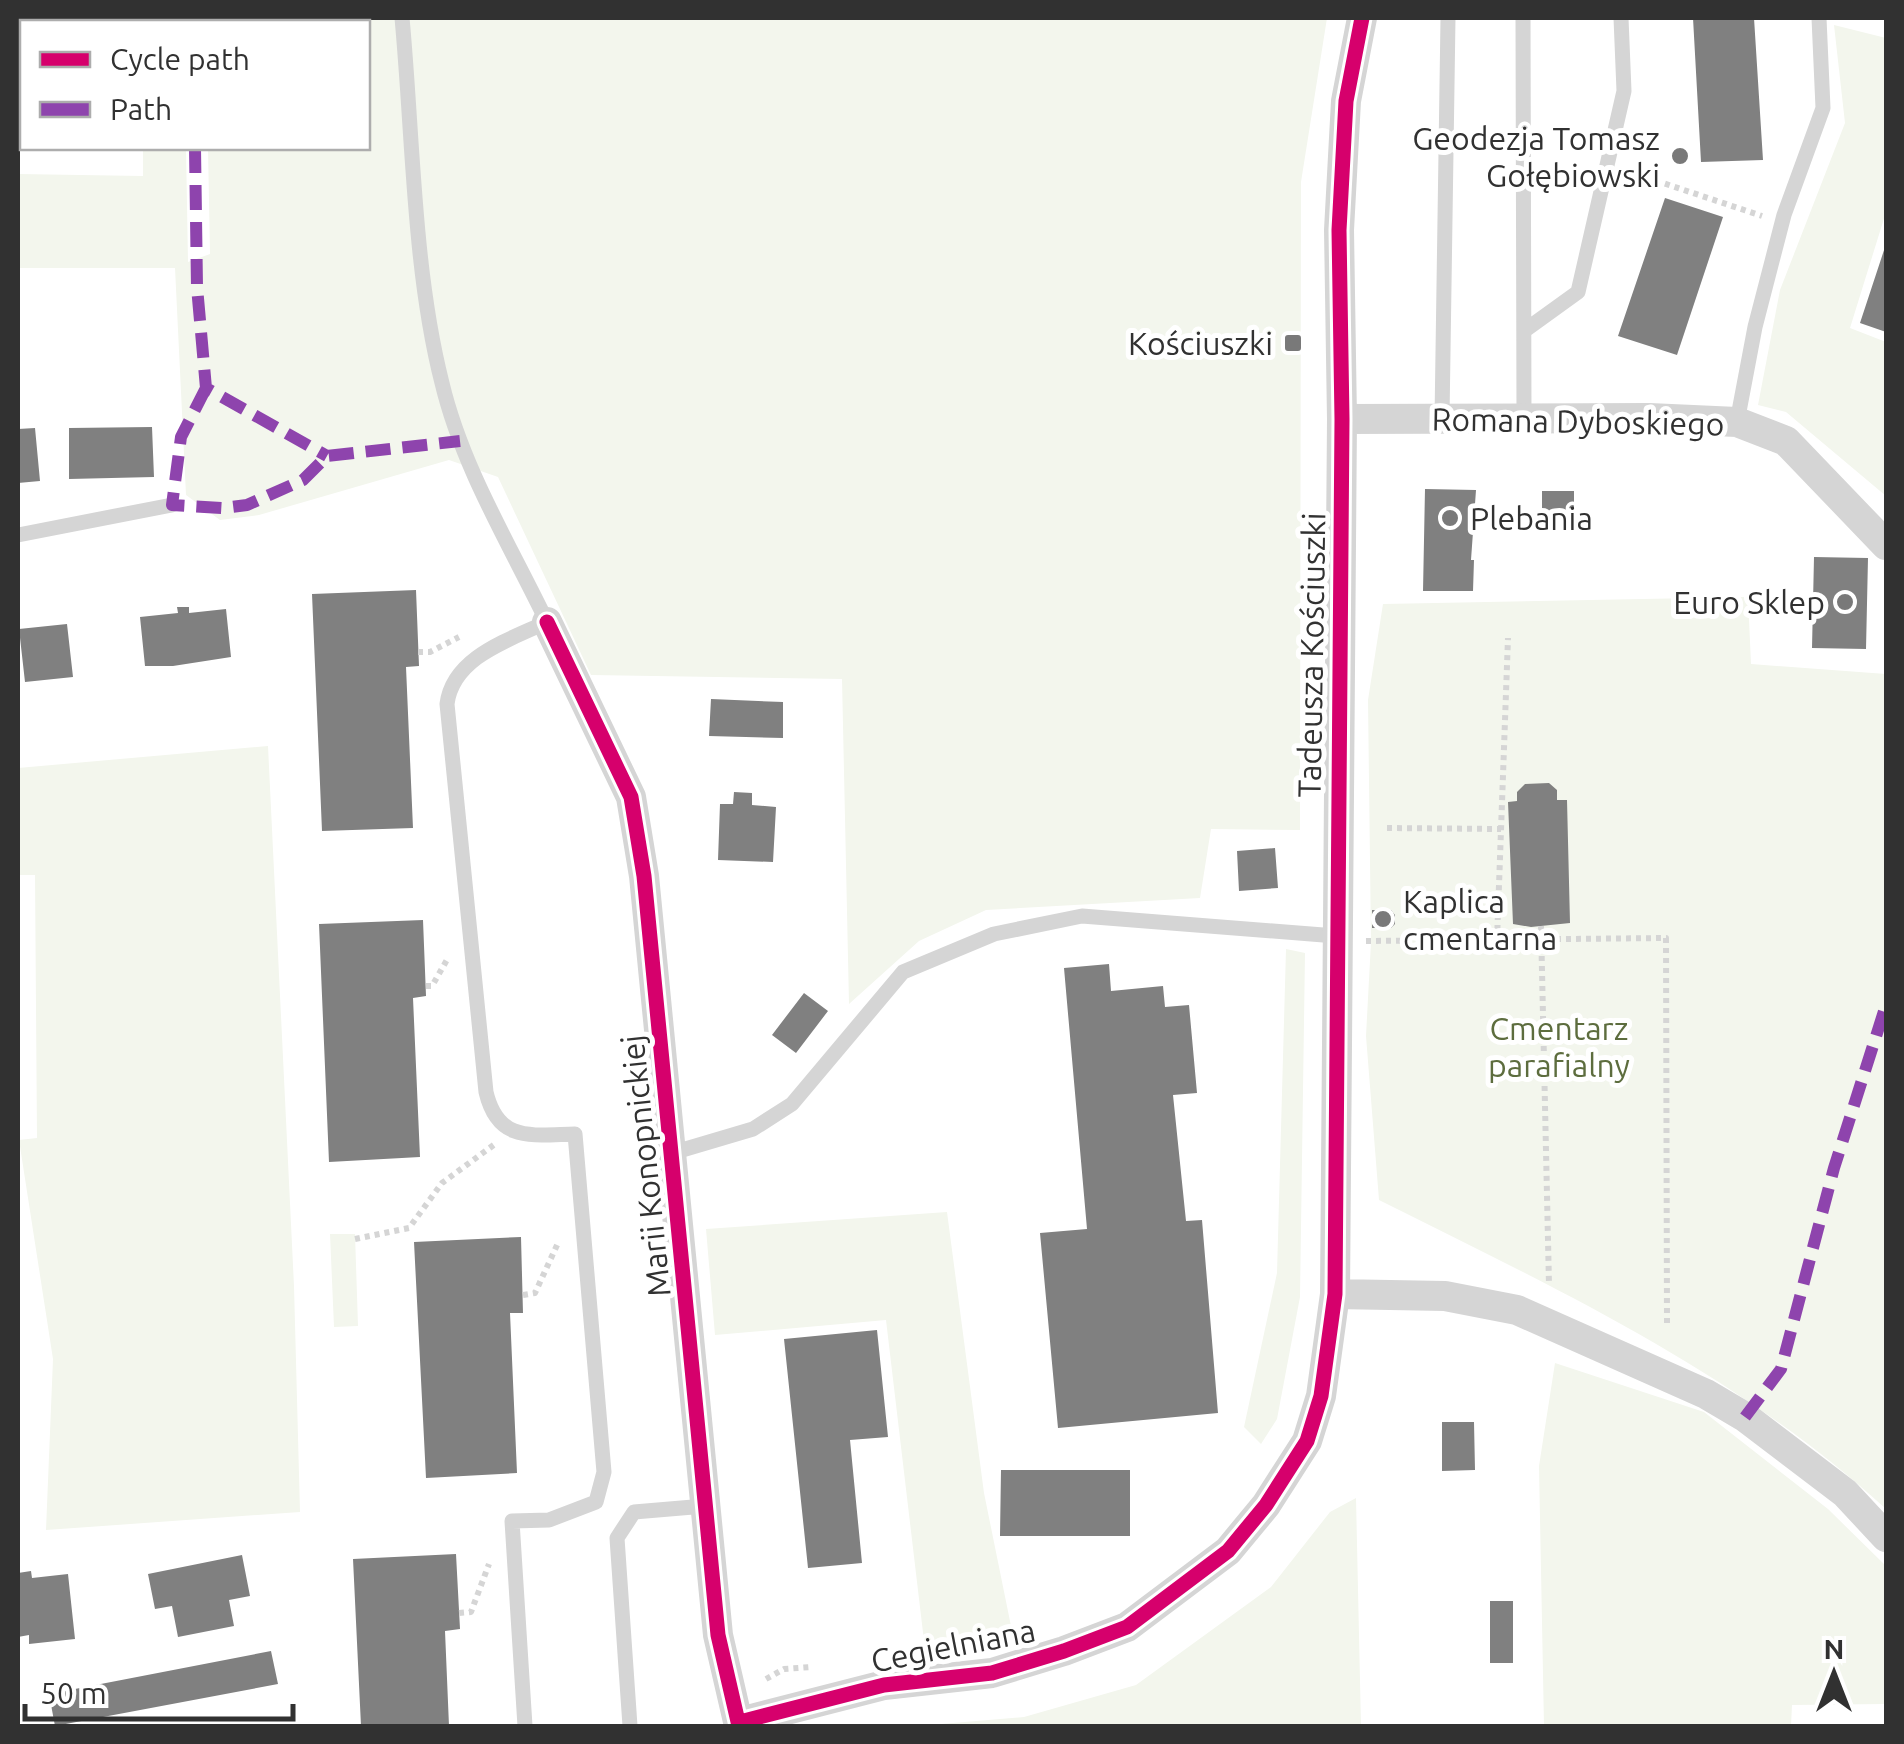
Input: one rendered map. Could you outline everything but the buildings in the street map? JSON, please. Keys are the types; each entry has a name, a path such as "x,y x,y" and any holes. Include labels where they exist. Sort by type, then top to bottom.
{"street":[{"name":"Tadeusza Kościuszki","path":"1335,1294 1341,165 1346,102 1362,18"},
{"name":"Romana Dyboskiego","path":"1342,419 1649,418 1737,422 1786,441 1886,544"},
{"name":"Marii Konopnickiej","path":"547,622 630,797 644,876 718,1635 737,1715"},
{"path":"1335,1294 1445,1296 1516,1310 1706,1394 1745,1417 1845,1493 1886,1537"},
{"name":"Cegielniana","path":"737,1715 884,1685 992,1673 1064,1652 1127,1627 1228,1551 1266,1505 1307,1441 1321,1396 1335,1294"}],"lane":[{"path":"402,18 426,311 442,386 460,441 547,622 475,658 450,684 447,704 486,1092 490,1110 499,1124 512,1132 575,1134 604,1472 596,1502 586,1508 550,1520 512,1521 526,1726"},
{"path":"1442,419 1448,18"},
{"path":"1523,18 1524,418"},
{"path":"1524,331 1578,292 1624,91 1621,18"},
{"path":"1737,422 1782,222 1823,108 1819,18"},
{"path":"18,535 172,505"},
{"path":"672,1153 754,1130 792,1104 903,972 994,934 1082,916 1336,936"},
{"path":"630,1726 617,1538 634,1512 705,1506"}],"path":[{"path":"1607,164 1782,222"},
{"path":"1497,940 1508,638"},
{"path":"418,652 430,652"},
{"path":"1388,828 1501,829"},
{"path":"1541,926 1548,1284"},
{"path":"1336,936 1371,942 1666,938 1666,1323"},
{"path":"354,1239 410,1228 442,1183 512,1132"},
{"path":"523,1295 535,1294 541,1278"},
{"path":"737,1715 784,1669 819,1666"}],"green space":[{"path":"1327,18 1301,182 1300,830 1211,829 1200,898 986,910 919,941 849,1004 842,679 591,675 498,477 449,460 259,515 220,520 186,495 175,268 18,268 18,174 143,176 143,150 186,150 188,262 210,254 208,150 370,150 370,20 206,20"},
{"path":"1834,25 1886,38 1886,212 1850,328 1886,342 1886,496 1786,412 1758,405 1780,290 1845,123"},
{"name":"Cmentarz parafialny","path":"1748,597 1751,664 1886,674 1886,1509 1829,1460 1707,1375 1579,1301 1379,1200 1366,1036 1371,942 1368,700 1383,604"},
{"path":"268,746 294,1286 300,1512 46,1530 53,1359 19,1140 37,1138 35,875 18,875 18,768"},
{"path":"1286,949 1305,953 1300,1297 1277,1419 1261,1444 1244,1427 1277,1273"},
{"path":"947,1212 984,1493 1012,1631 924,1641 886,1320 715,1335 706,1229"},
{"path":"330,1234 355,1234 358,1326 334,1327"},
{"path":"1555,1363 1704,1412 1828,1509 1886,1566 1886,1704 1792,1705 1791,1726 1544,1726 1539,1466"},
{"path":"1356,1498 1361,1726 917,1726 1024,1717 1136,1685 1271,1587 1330,1512"}],"marked path":[{"path":"195,150 197,287 206,388 327,456"},
{"path":"206,388 181,437 172,505 247,505 303,480 327,456 460,441"},
{"path":"1745,1417 1781,1369 1834,1168 1886,1005"}],"cycle path":[{"path":"740,1722 884,1685 992,1673 1127,1627 1228,1551 1266,1505 1307,1441 1321,1396 1335,1294 1342,419 1339,230 1346,101 1362,18"},
{"path":"547,622 631,797 644,876 718,1635 739,1726"}],"place":[{"name":"Geodezja Tomasz Gołębiowski","path":"1680,156"},
{"name":"Kościuszki","path":"1293,343"},
{"name":"Plebania","path":"1450,518"},
{"name":"Euro Sklep","path":"1845,602"},
{"name":"Kaplica cmentarna","path":"1383,919"}]}
